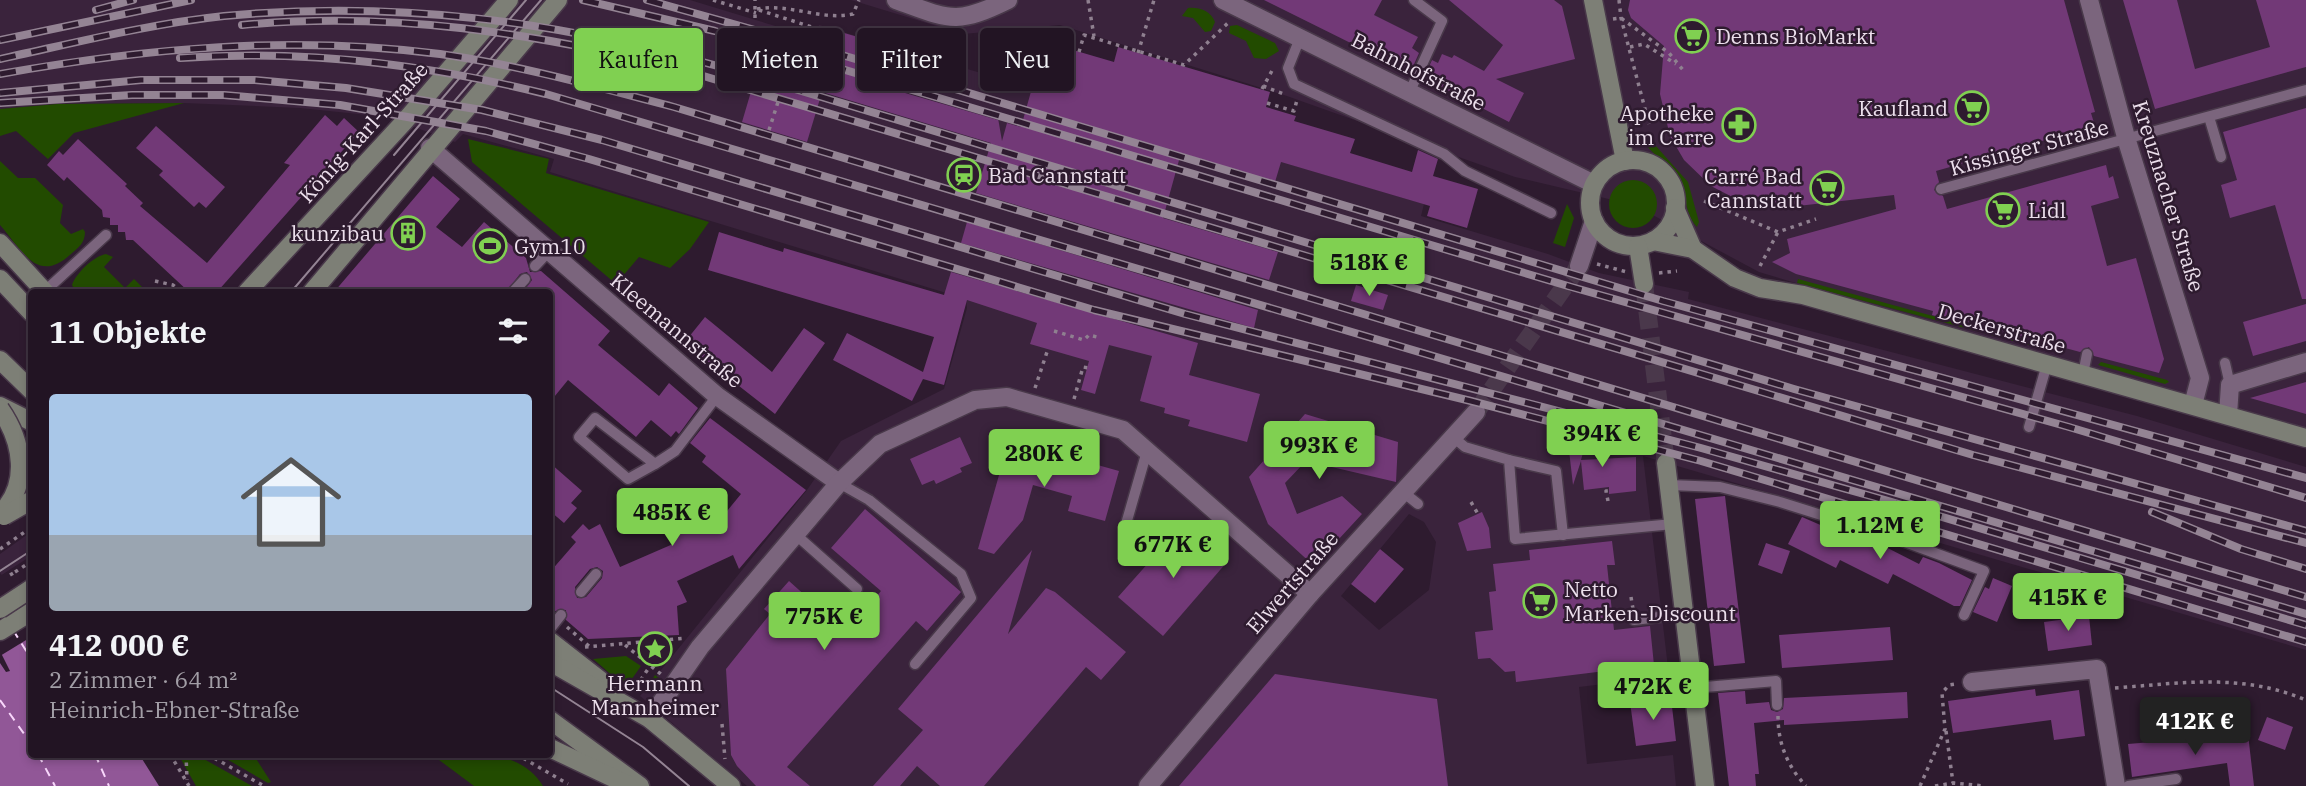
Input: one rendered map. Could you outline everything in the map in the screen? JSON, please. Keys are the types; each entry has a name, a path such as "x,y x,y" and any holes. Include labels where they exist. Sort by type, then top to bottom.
{"main road":[{"name":"König-Karl-Straße","path":"250,289 404,122 509,0"},
{"path":"314,289 430,148 558,0"},
{"path":"1593,0 1625,161"},
{"path":"1675,208 1672,221 1646,243 1622,245 1607,238 1594,221 1590,196 1594,184 1612,166 1625,161 1651,164 1670,182 1675,208 1693,248"},
{"path":"0,243 42,289"},
{"path":"1644,284 1646,243"},
{"name":"Deckerstraße","path":"1646,243 1693,248 1735,278 1760,288 1803,295 2306,438"},
{"path":"0,279 28,309"},
{"path":"0,360 28,387"},
{"path":"0,407 28,420"},
{"path":"0,407 15,440 21,474 15,496 0,516"},
{"path":"1666,463 1705,786"},
{"path":"0,516 28,502"},
{"path":"0,609 28,591"},
{"path":"0,631 28,614"},
{"path":"553,643 729,784"},
{"path":"553,664 650,719"},
{"path":"553,722 640,786"},
{"path":"553,749 630,786"}],"street":[{"path":"896,0 956,18 967,18 1008,0"},
{"name":"Bahnhofstraße","path":"1223,0 1594,184"},
{"name":"Kreuznacher Straße","path":"2089,0 2127,141 2200,378 2193,405"},
{"name":"Kleemannstraße","path":"430,148 717,396 839,483"},
{"path":"1578,266 1594,221"},
{"path":"2228,415 2230,385 2306,362"},
{"path":"650,719 709,637 839,483 880,444 975,400 1007,397 1123,430 1310,594"},
{"name":"Elwertstraße","path":"1148,786 1310,594 1476,412"},
{"path":"1972,682 2096,669 2116,786"}],"lane":[{"path":"1410,92 1442,21 1414,0"},
{"path":"1300,37 1288,68 1294,84 1444,154 1465,171 1550,213"},
{"name":"Kissinger Straße","path":"1941,189 2127,141 2306,90"},
{"path":"2209,117 2221,157"},
{"path":"48,289 106,235"},
{"path":"535,266 549,251"},
{"path":"516,289 525,279"},
{"path":"2082,374 2087,354"},
{"path":"2225,363 2230,385"},
{"path":"2029,428 2047,364"},
{"path":"654,464 595,418 579,438 628,479 654,464 675,451 717,396"},
{"path":"1453,437 1465,447 1556,471 1563,535"},
{"path":"1126,524 1147,451"},
{"path":"1510,460 1515,539 1673,524"},
{"path":"839,483 869,500 961,574 967,584 971,598 915,664"},
{"path":"1669,485 1720,487 1780,502 1891,537 1984,572 1964,615"},
{"path":"1403,492 1418,504"},
{"path":"795,534 857,589"},
{"path":"581,592 596,574"},
{"path":"1634,620 1684,614"},
{"path":"553,625 559,617"},
{"path":"1609,677 1691,668"},
{"path":"1693,688 1776,681 1777,705"},
{"path":"2128,786 2176,779"}],"path":[{"path":"713,0 812,28"},
{"path":"755,0 756,14"},
{"path":"756,14 776,5 841,17 853,14 859,0"},
{"path":"1088,0 1094,36"},
{"path":"1139,51 1154,0"},
{"path":"1619,0 1621,18 1649,124"},
{"path":"1079,52 1084,35 1094,36 1184,65 1234,15"},
{"path":"1621,18 1669,53 1683,70 1644,44 1630,47"},
{"path":"1262,89 1263,86 1297,100 1294,111 1267,103"},
{"path":"769,130 778,102"},
{"path":"1704,201 1778,232 1816,219"},
{"path":"1760,266 1778,232"},
{"path":"155,281 173,285 178,289"},
{"path":"1054,331 1084,340 1089,335 1097,337"},
{"path":"1031,403 1048,349"},
{"path":"1069,415 1083,366 1089,368"},
{"path":"1608,501 1609,491"},
{"path":"1471,502 1478,514"},
{"path":"0,549 28,530"},
{"path":"10,575 28,564"},
{"path":"559,617 590,647 709,637"},
{"path":"625,645 674,684"},
{"path":"636,687 650,666"},
{"path":"2100,690 2214,681 2247,682 2306,700"},
{"path":"1953,783 1942,693 1949,685 1972,682"},
{"path":"1777,705 1782,750 1795,775 1806,786"},
{"path":"722,724 729,784"},
{"path":"1920,786 1945,729"},
{"path":"172,758 188,785"},
{"path":"186,758 188,785"},
{"path":"214,758 264,786"},
{"path":"523,758 568,785 573,776"},
{"path":"1935,786 1953,783 1984,786"}],"shaded area":[{"path":"0,0 690,0 782,28 717,28 717,91 843,91 843,32 857,36 857,91 966,91 966,68 980,73 980,91 1042,91 1424,204 1421,216 1548,254 1599,273 1689,292 1688,299 2137,416 2306,467 2306,650 1643,456 1669,676 1579,687 1587,764 1673,755 1676,786 747,786 640,696 807,490 841,441 944,389 967,308 966,299 550,172 554,159 463,134 455,142 387,117 300,108 184,103 58,104 0,109","holes":["1409,514 1424,522 1436,542 1429,590 1379,630 1341,596"]},
{"path":"851,0 2306,0 2306,435 1759,272 1634,205 1515,177 1284,95 1074,28 1060,25 980,28 980,32 966,34 966,28 943,28"},
{"path":"28,534 28,558 0,576 0,554"},
{"path":"28,617 28,758 142,758 159,786 0,786 0,663 6,672 10,671 0,651"}],"green space":[{"path":"1188,8 1200,9 1211,15 1215,22 1211,31 1205,32 1193,18 1182,16"},
{"path":"1237,25 1275,43 1279,51 1266,59 1254,58 1246,41 1229,33 1230,26"},
{"path":"184,103 74,133 48,159 16,131 0,136 0,109 58,104"},
{"path":"1647,136 1688,182 1699,222 1697,227 1674,174 1641,137"},
{"path":"468,139 549,159 546,173 709,222 690,249 670,268 639,257 616,284 472,162"},
{"path":"0,161 18,178 35,178 63,205 60,223 71,234 83,229 85,232 81,245 59,263 49,266 31,261 0,225"},
{"path":"1633,180 1650,187 1657,204 1650,221 1633,228 1616,221 1609,204 1616,187"},
{"path":"1567,204 1574,218 1565,247 1553,243"},
{"path":"101,255 113,257 104,267 125,288 134,279 142,287 155,289 74,289 72,285 77,275"},
{"path":"1798,279 2053,349 2055,352 1797,283"},
{"path":"2101,362 2169,382 2165,384 2098,365"},
{"path":"626,656 641,666 629,683 641,691 626,686 593,659"},
{"path":"655,675 660,679 652,687 644,691"},
{"path":"180,758 202,758 252,786 196,786"},
{"path":"225,758 256,758 271,782 268,783"},
{"path":"436,758 504,758 533,773 543,786 474,786"}],"pier":[{"path":"0,573 28,604 28,639 0,656"}],"building":[{"path":"1264,0 1382,0 1374,15 1418,37 1412,48 1419,53 1411,71"},
{"path":"1449,0 1554,0 1562,6 1575,59 1496,79 1524,93 1509,122 1424,78 1432,60 1438,63 1442,54 1452,58 1454,55 1484,71 1503,45"},
{"name":"Carré Bad Cannstatt","path":"1630,0 2064,0 2095,112 2091,113 2095,126 1936,171 1939,182 1934,190 1943,196 1947,209 2106,165 2109,178 2113,176 2119,198 2091,206 2107,266 2136,258 2164,359 2159,373 2094,356 2089,347 2080,352 1952,317 1951,320 1932,315 1933,311 1796,274 1772,262 1790,253 1787,239 1896,209 1894,195 1771,209 1740,201 1711,186 1684,160 1670,136 1660,94 1664,46 1631,18 1628,10"},
{"path":"2123,0 2177,0 2195,69 2270,47 2256,0 2306,0 2306,67 2155,109"},
{"path":"843,33 857,37 857,91 898,91 998,118 1002,141 1007,123 1021,127 1031,91 1074,91 1074,50 1114,62 1118,47 1270,92 1266,107 1296,116 1294,121 1355,139 1350,153 1412,172 1418,150 1438,159 1433,176 1478,189 1467,228 1427,216 1430,206 1281,162 1275,182 1181,153 1163,218 1278,252 1269,280 976,193 991,143 822,92 807,142 742,122 751,91 843,91"},
{"path":"2306,108 2306,299 2302,299 2275,205 2230,218 2221,185 2237,180 2223,132"},
{"path":"325,115 337,126 344,118 359,132 220,289 186,289 133,240 126,240 125,232 118,232 118,225 110,225 110,218 103,217 102,210 67,177 64,181 47,165 59,151 63,155 78,139 127,184 125,186 143,203 140,206 207,263 290,165 284,163"},
{"path":"156,126 225,187 206,208 199,202 194,207 159,175 163,171 136,148"},
{"path":"433,176 460,199 436,227 462,247 484,222 526,258 530,272 541,271 610,331 598,345 659,396 669,383 698,408 679,434 676,431 671,437 651,420 636,437 568,380 553,398 553,289 525,289 532,280 527,272 520,274 508,289 337,289"},
{"path":"967,222 1258,310 1254,328 961,243"},
{"path":"719,232 783,252 784,248 944,295 951,272 1198,343 1189,375 1260,394 1247,442 1188,426 1190,420 1164,413 1165,408 1140,401 1152,356 1109,345 1095,394 1081,390 1089,361 1030,344 1037,323 967,300 944,385 923,379 912,401 833,360 847,333 923,372 934,337 708,270"},
{"path":"1356,285 1388,295 1383,310 1351,301"},
{"path":"2306,304 2306,341 2253,356 2243,322"},
{"path":"705,317 772,372 804,328 825,343 775,414 684,343"},
{"path":"2306,382 2306,414 2250,398"},
{"path":"1305,414 1398,442 1396,482 1302,460 1305,462 1285,483 1297,514 1342,496 1362,514 1314,566 1268,524 1249,477"},
{"path":"710,418 806,490 739,569 733,555 677,581 687,602 677,606 679,635 588,639 566,620 566,610 553,609 553,569 576,542 571,537 583,524 589,530 600,524 620,567 673,544 656,506 689,491 709,533 741,494 702,462 706,456 690,443","holes":["597,567 603,571 602,578 586,597 577,598 575,587 590,569"]},
{"path":"1567,433 1587,438 1581,460 1636,457 1636,491 1609,494 1609,487 1584,490 1581,461 1573,485"},
{"path":"960,437 972,463 960,468 962,472 936,484 934,480 922,485 910,459"},
{"path":"1009,440 1119,471 1105,521 1068,511 1072,496 1033,485 1023,520 994,554 978,549"},
{"path":"553,466 582,491 571,503 577,508 564,523 553,514"},
{"path":"1725,496 1745,663 1714,666 1695,499"},
{"path":"865,509 961,592 927,631 916,621 787,767 810,786 756,786 737,766 731,755 726,669 770,614 764,609 789,581 846,632 881,591 831,548"},
{"path":"1482,512 1489,528 1491,548 1467,551 1458,523"},
{"path":"1802,517 1862,543 1866,537 1919,564 1923,557 1972,580 1960,606 1954,606 1893,574 1888,584 1840,560 1836,568 1788,544"},
{"path":"1183,524 1227,562 1163,636 1118,597"},
{"path":"1612,541 1615,565 1607,565 1614,630 1650,626 1654,665 1516,682 1515,671 1505,672 1490,658 1478,659 1475,632 1493,630 1489,592 1496,591 1493,564 1530,560 1529,550"},
{"path":"1766,543 1790,551 1782,574 1758,565"},
{"path":"1380,549 1404,569 1375,603 1351,584"},
{"path":"1032,550 1008,634 1046,588 1055,592 1126,652 1101,680 1086,667 984,786 940,786 917,766 900,786 873,786 923,730 898,709"},
{"path":"1993,578 2012,586 1997,622 1973,612 1985,587 1989,589"},
{"path":"2089,616 2092,645 2048,651 2044,622"},
{"path":"1890,627 1893,660 1782,668 1779,635"},
{"path":"1275,674 1437,699 1448,786 1179,786"},
{"path":"2035,689 2036,696 2079,690 2085,736 2054,740 2051,720 1953,733 1948,701"},
{"path":"1745,691 1746,704 1769,702 1771,710 1777,712 1783,709 1784,698 1907,692 1908,718 1784,725 1784,720 1754,723 1759,774 1755,774 1756,786 1729,786 1718,693"},
{"path":"1671,698 1676,741 1636,746 1630,702"},
{"path":"2267,717 2293,727 2285,750 2258,740"},
{"path":"2248,734 2254,786 2230,786 2227,763 2132,777 2128,744"}],"ferry route":[{"path":"13,630 28,654"},
{"path":"0,700 28,739"},
{"path":"40,758 55,786"},
{"path":"97,758 109,786"}],"tunnel":[{"path":"1476,412 1579,266"},
{"path":"1644,284 1666,463"}],"tram line":[{"path":"394,155 526,0"},
{"path":"294,289 541,0"},
{"path":"0,571 28,553"},
{"path":"553,689 643,747 689,786"}],"railway":[{"path":"96,10 133,0"},
{"path":"0,40 191,0"},
{"path":"583,0 715,31 1568,286 2069,427 2306,498"},
{"path":"647,0 812,46 1663,301 2306,478"},
{"path":"0,59 167,24 224,16 289,12 415,13 477,18 600,38 725,68 1794,389 2306,531"},
{"path":"242,25 353,21 463,28 572,45 680,69 1973,455 2306,543"},
{"path":"0,74 165,51 274,45 384,48 440,54 528,70 674,107 2306,597"},
{"path":"180,58 273,56 364,61 456,74 546,94 2306,614"},
{"path":"0,93 141,80 255,80 346,88 482,110 602,140 1185,314 1701,448 2306,625"},
{"path":"0,103 132,95 224,95 340,105 486,131 589,159 1094,310 1471,401 1701,461 2306,642"},
{"path":"2152,512 2241,549 2306,569"}],"place":[{"name":"Denns BioMarkt","path":"1692,36"},
{"name":"Kaufland","path":"1972,108"},
{"name":"Apotheke im Carre","path":"1739,125"},
{"name":"Bad Cannstatt","path":"964,175"},
{"name":"Carré Bad Cannstatt","path":"1827,188"},
{"name":"Lidl","path":"2003,210"},
{"name":"kunzibau","path":"408,233"},
{"name":"Gym10","path":"490,246"},
{"name":"Netto Marken-Discount","path":"1540,601"},
{"name":"Hermann Mannheimer","path":"655,649"}]}
